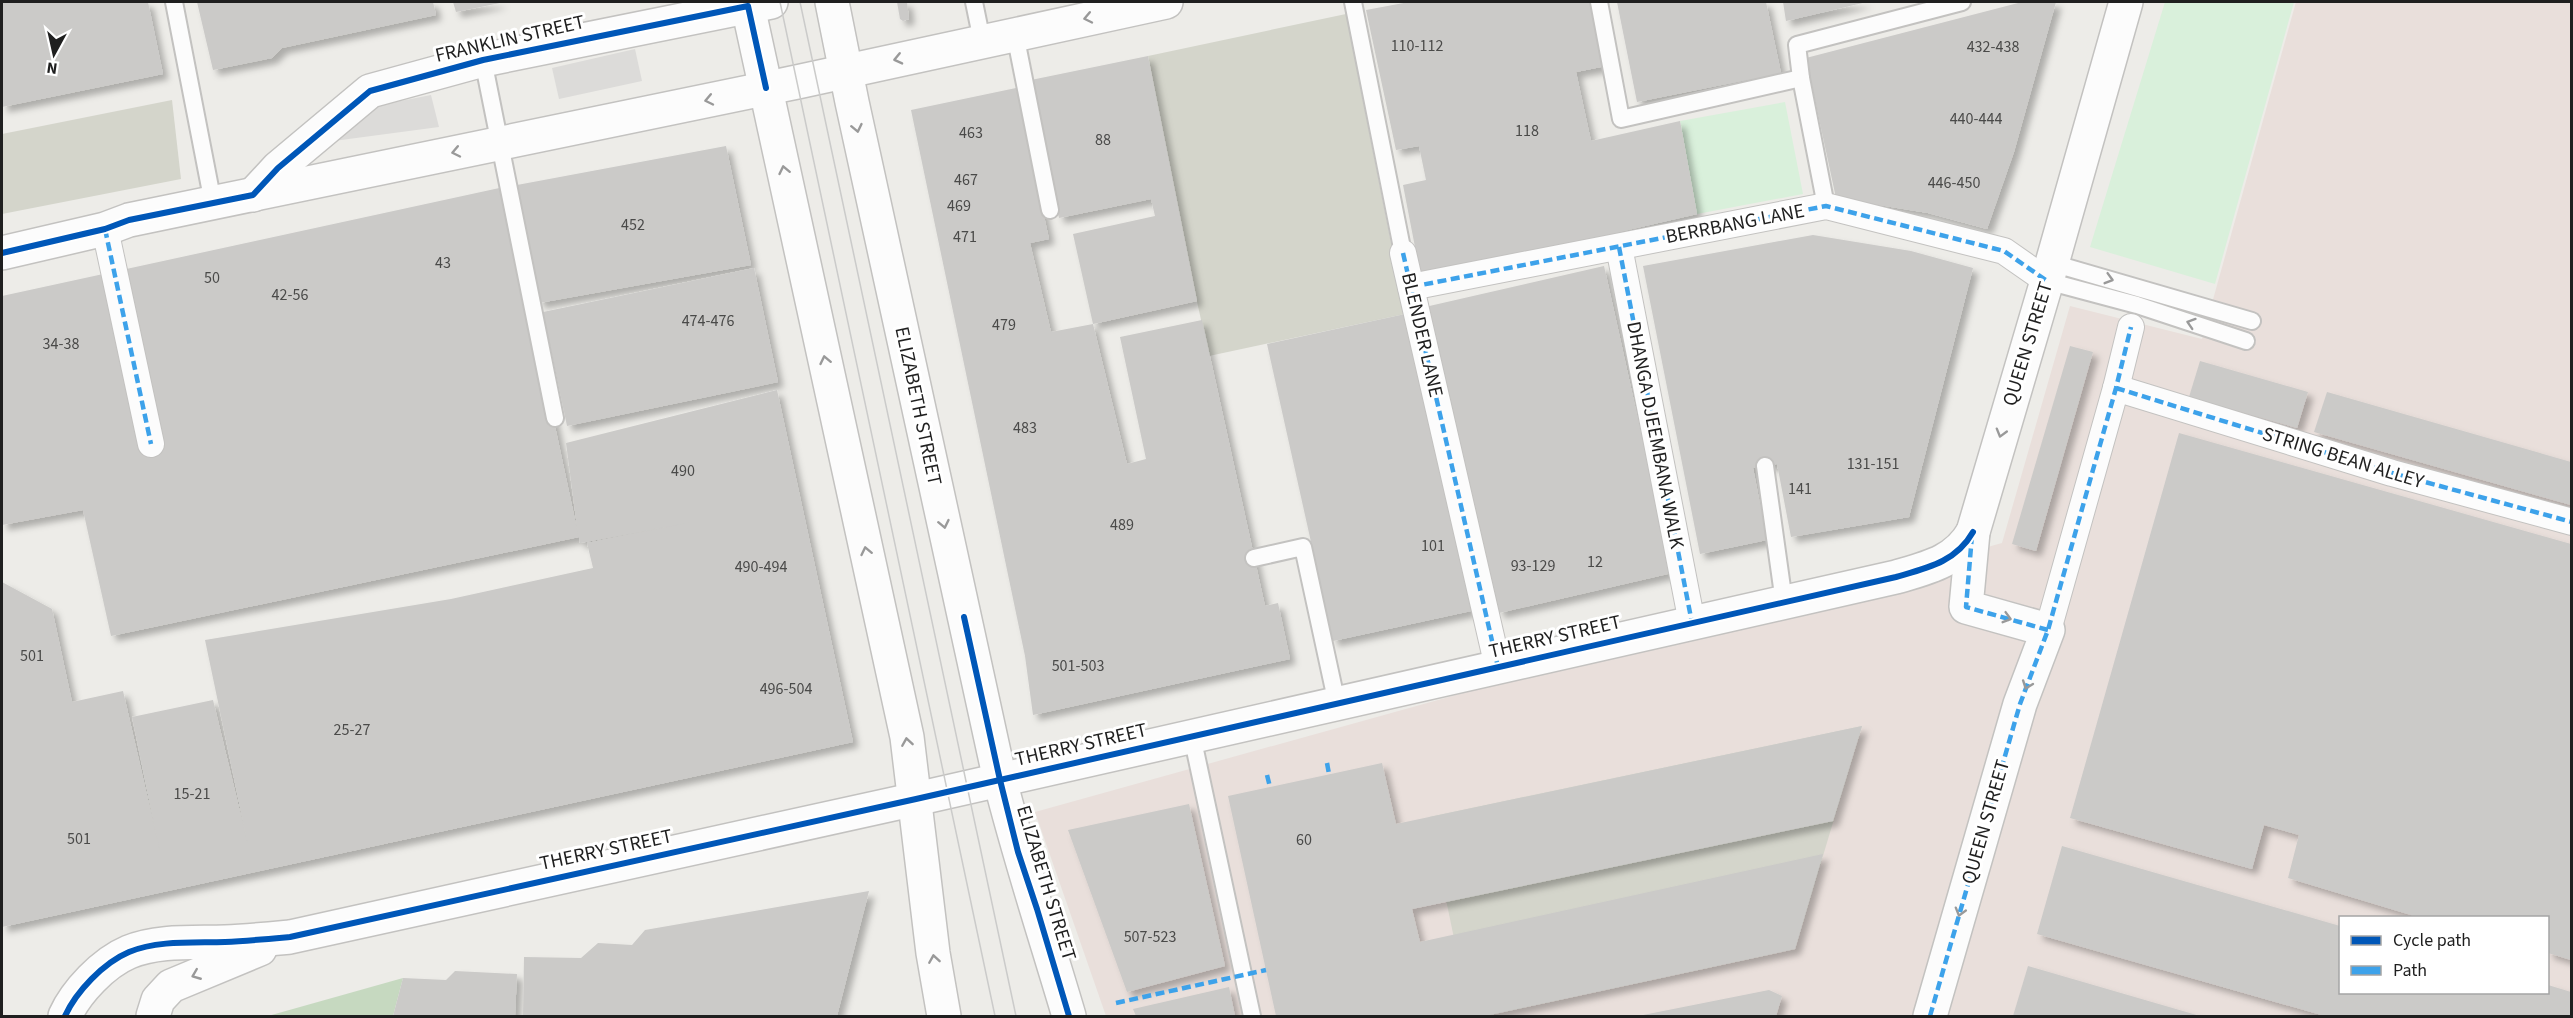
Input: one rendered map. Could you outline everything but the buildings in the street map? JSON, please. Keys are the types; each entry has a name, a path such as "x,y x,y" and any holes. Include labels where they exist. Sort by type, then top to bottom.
{"street":[{"name":"ELIZABETH STREET","path":"832,2 999,780 1018,852 1069,1017"},
{"path":"11,247 105,229 129,220 500,144 1166,2"},
{"name":"QUEEN STREET","path":"2048,630 1966,607 1973,532 2050,272 2126,2"},
{"path":"755,3 766,88 907,737 933,953 944,1017"},
{"name":"FRANKLIN STREET","path":"253,195 278,168 370,91 483,60 755,3"},
{"name":"BERRBANG LANE","path":"1411,287 1826,206 2004,251 2050,272"},
{"path":"105,229 152,444"},
{"name":"DHANGA DJEEMBANA WALK","path":"1619,247 1692,622"},
{"name":"BLENDER LANE","path":"1403,253 1498,667"},
{"name":"QUEEN STREET","path":"1930,1017 2020,704 2048,630 2131,327"},
{"name":"STRING BEAN ALLEY","path":"2116,388 2392,473 2571,522"},
{"name":"THERRY STREET","path":"64,1017 70,1005 100,970 128,952 151,946 290,937 916,800 1896,577 1938,565 1958,552 1973,532"},
{"name":"THERRY STREET","path":"153,1017 158,1000 171,986 290,937"}],"lane":[{"path":"174,2 213,203"},
{"path":"974,2 982,41"},
{"name":"BLENDER LANE","path":"1353,2 1403,253"},
{"path":"1599,2 1621,119 1801,78"},
{"path":"1826,206 1801,78 1797,45 1962,2"},
{"path":"1015,34 1050,210"},
{"path":"483,60 555,417"},
{"path":"2050,272 2252,321"},
{"path":"2050,272 2137,305 2246,341"},
{"path":"1765,466 1784,602"},
{"path":"1254,558 1303,547 1337,704"},
{"path":"1192,736 1252,1017"}],"shaded area":[{"path":"2296,2 2571,2 2571,1016 1106,1016 1035,812 2002,543 2070,306 2202,339"},
{"path":"1346,14 1405,314 1209,356 1177,211 1148,56"},
{"path":"635,49 642,81 559,99 552,68"},
{"path":"431,95 439,127 326,142 380,105"},
{"path":"172,100 181,179 2,214 2,134"},
{"path":"1862,726 1795,949 1485,1016 1470,1016 1429,817"}],"green space":[{"path":"2165,2 2294,2 2215,284 2090,247"},
{"path":"1785,102 1803,194 1697,214 1680,121"},
{"path":"403,978 393,1016 268,1016"}],"tram line":[{"path":"780,2 995,1016"},
{"path":"800,2 1016,1016"}],"marked path":[{"path":"1411,287 1826,206 2004,251 2047,281"},
{"path":"105,229 151,444"},
{"path":"1619,247 1692,623"},
{"path":"1403,253 1498,667"},
{"path":"1930,1016 2020,704 2048,630 2131,327"},
{"path":"2116,388 2392,473 2572,522"},
{"path":"1972,535 1966,607 2048,630"},
{"path":"1327,763 1329,774"},
{"path":"1267,775 1270,787"},
{"path":"1116,1003 1266,970"}],"cycle path":[{"path":"2,253 105,229 129,220 253,195 278,168 370,91 483,60 748,6 766,88"},
{"path":"65,1016 76,997 91,979 119,957 140,948 176,943 233,942 290,937 916,799 1896,577 1930,567 1949,557 1966,542 1973,532"},
{"path":"964,617 1018,852 1069,1016"}]}
